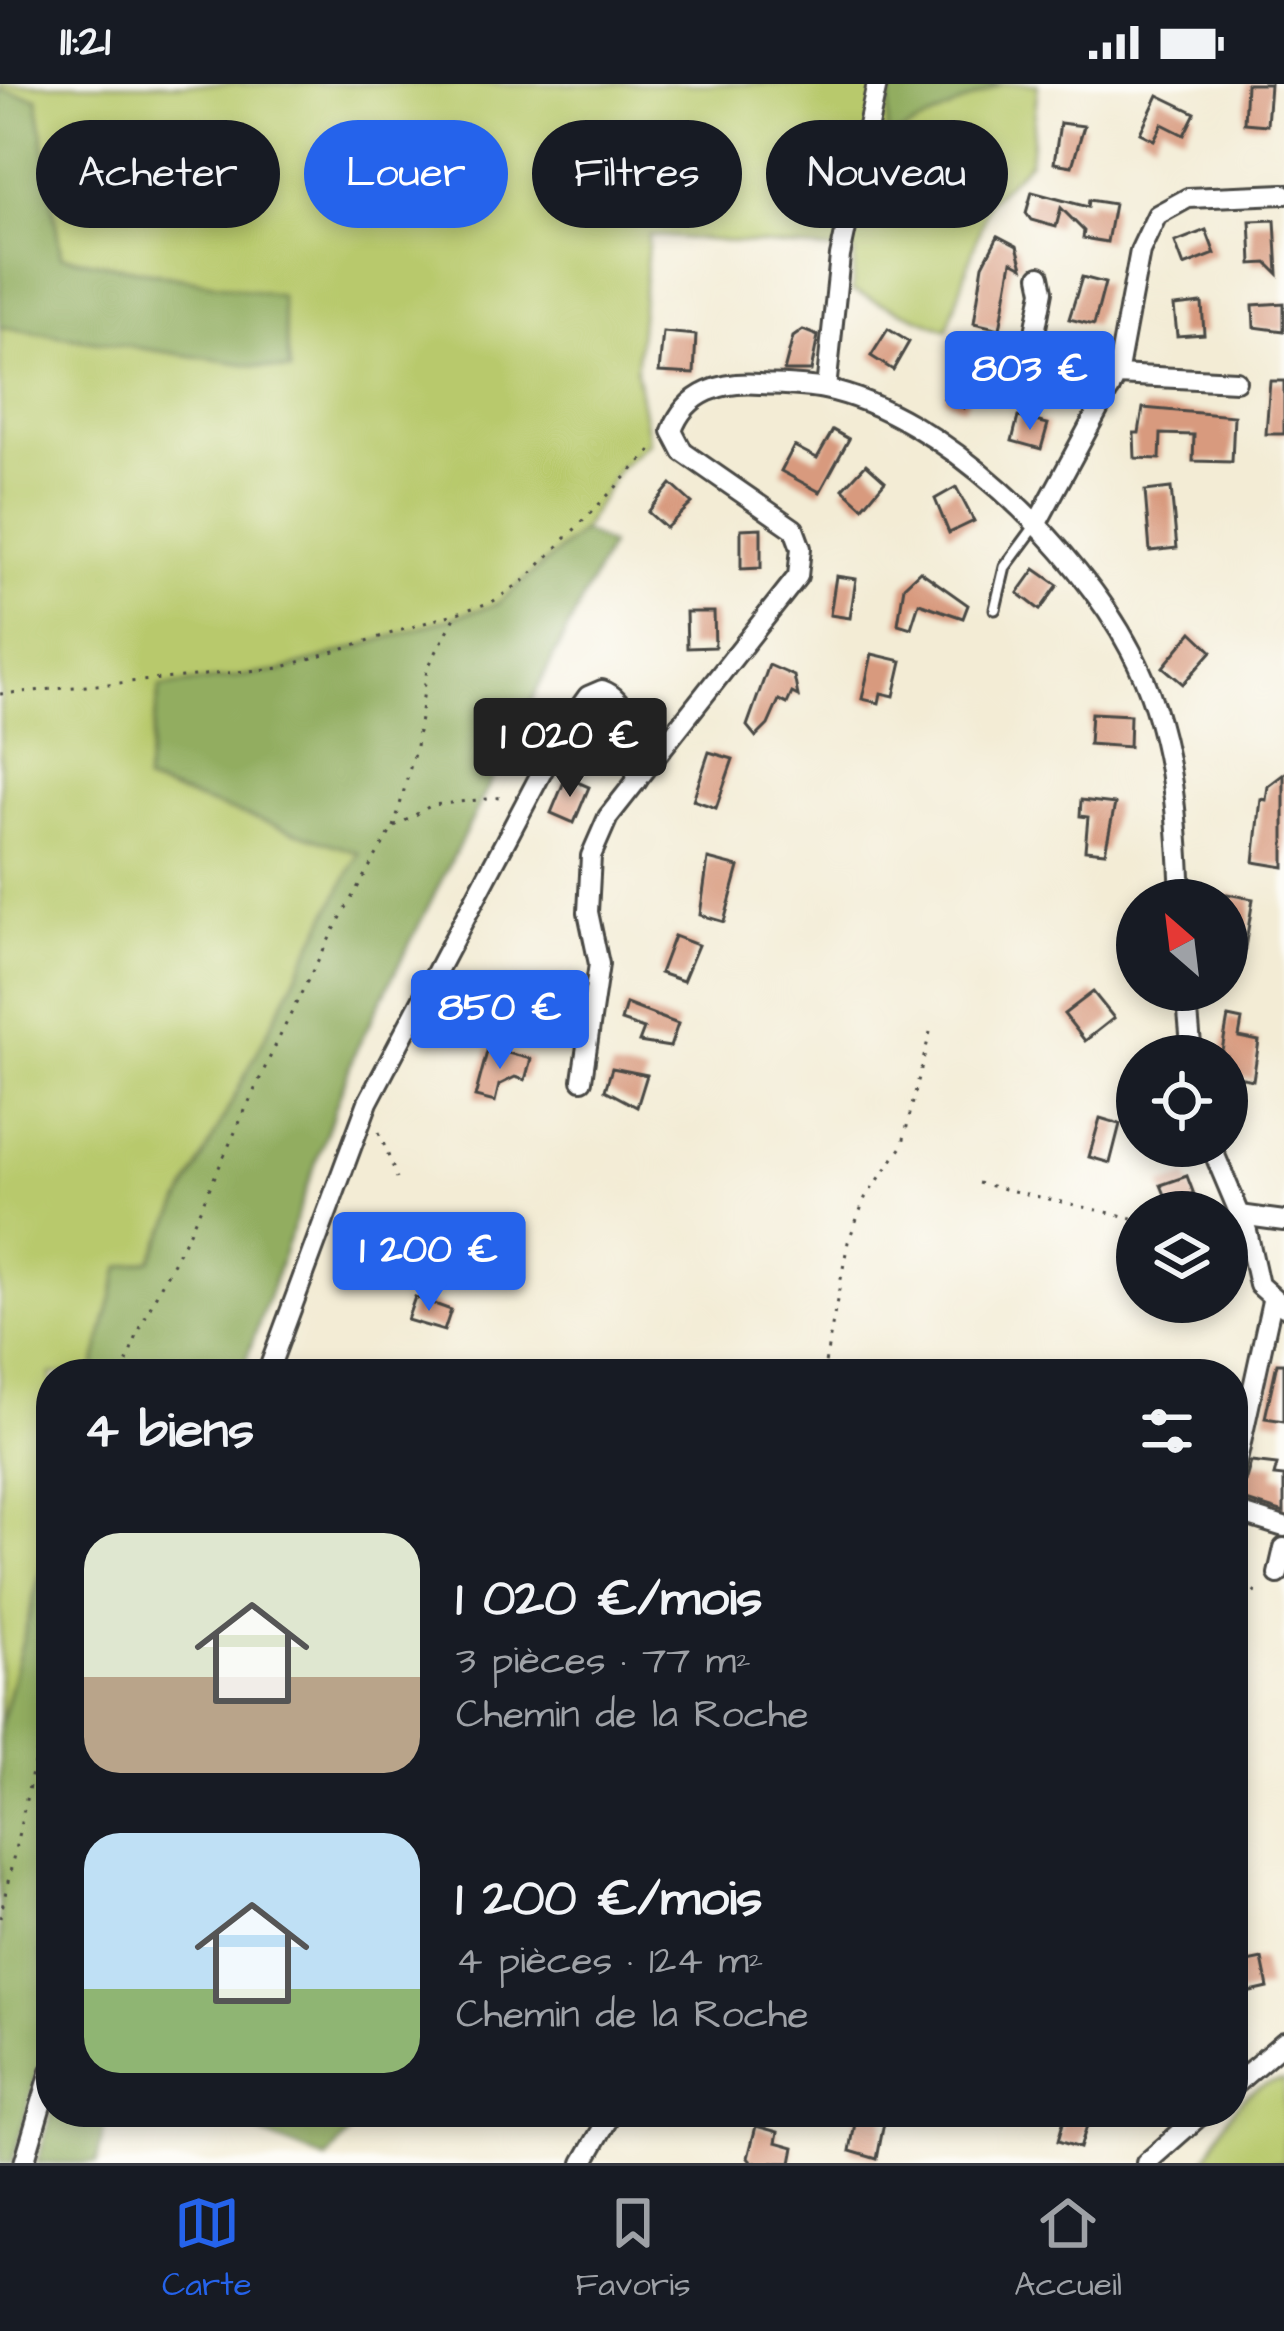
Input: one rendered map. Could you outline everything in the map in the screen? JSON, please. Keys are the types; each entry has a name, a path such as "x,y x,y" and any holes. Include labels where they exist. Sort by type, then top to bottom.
{"street":[{"path":"826,389 841,256 871,133 877,84"},
{"path":"1036,525 1113,382 1140,251 1157,215 1187,198 1284,194"},
{"path":"1040,276 1043,291 1025,369 1113,382 1236,381"},
{"path":"582,1080 599,964 587,912 591,856 608,817 798,576 801,548 794,529 683,452 672,431 694,401 725,381 826,389 909,422 963,460 1036,525 1132,652 1166,751 1178,806 1180,879"},
{"path":"273,1359 368,1102 578,708 602,691 614,695 628,716 637,781"},
{"path":"1248,1216 1284,1222"},
{"path":"1248,1250 1252,1268 1278,1304 1248,1421"},
{"path":"1248,1516 1284,1527"},
{"path":"1281,1576 1284,1548"},
{"path":"1248,2073 1284,2042"},
{"path":"24,2163 36,2122"},
{"path":"583,2163 603,2127"},
{"path":"1145,2163 1187,2127"}],"lane":[{"path":"995,609 1006,567 1036,525"}],"path":[{"path":"0,694 280,668 492,602 525,580 672,431"},
{"path":"127,1359 142,1314 198,1213 245,1106 393,829 416,746 427,669 458,613"},
{"path":"393,829 432,805 530,794"},
{"path":"826,1359 848,1242 866,1198 902,1147 930,1032"},
{"path":"368,1102 397,1178"},
{"path":"978,1183 1116,1214"},
{"path":"1248,1596 1281,1576"},
{"path":"0,1918 36,1754"}],"green space":[{"path":"0,84 891,84 888,120 766,120 766,228 980,228 947,330 852,291 855,252 649,235 636,370 649,442 619,468 582,531 497,604 281,671 160,687 146,783 360,853 151,1260 120,1268 96,1359 36,1359 36,1590 0,1728 0,327 290,370 280,296 61,256 57,228 280,228 280,120 40,120 37,98 0,90"},
{"path":"891,84 1001,84 927,120 888,120"},
{"path":"1001,84 1038,84 1030,161 1008,182 1008,120 926,120"},
{"path":"0,90 37,98 36,228 57,228 61,256 281,296 290,371 0,327"},
{"path":"582,531 610,545 355,1052 246,1359 96,1359 120,1267 151,1260 359,853 145,782 160,687 281,671 497,604"},
{"path":"36,1590 36,2077 12,2163 0,2163 0,1728"},
{"path":"1284,2080 1284,2163 1204,2163 1223,2127 1248,2127 1248,2095"},
{"path":"48,2127 104,2127 97,2163 37,2163"},
{"path":"244,2127 354,2127 327,2160"}],"building":[{"path":"1246,84 1270,84 1267,125 1244,123"},
{"path":"1158,95 1195,113 1184,135 1162,124 1154,140 1140,133"},
{"path":"1060,123 1084,126 1072,166 1054,163"},
{"path":"1032,192 1088,207 1089,200 1114,204 1107,242 1083,238 1084,231 1061,208 1056,227 1031,220 1026,213"},
{"path":"1275,220 1278,274 1267,263 1252,264 1250,221"},
{"path":"1206,230 1215,254 1184,266 1175,242"},
{"path":"998,236 1017,246 1023,267 1012,261 1000,329 974,323 983,265"},
{"path":"1082,277 1105,283 1094,325 1069,319"},
{"path":"1202,303 1204,334 1177,336 1174,306"},
{"path":"1284,303 1284,331 1254,327 1253,305"},
{"path":"888,329 909,342 893,370 871,356"},
{"path":"803,330 818,336 811,371 784,371 793,337"},
{"path":"663,332 696,335 694,374 659,372"},
{"path":"958,368 979,377 964,408 944,398"},
{"path":"1270,381 1284,381 1284,434 1266,434"},
{"path":"1143,408 1234,416 1232,462 1193,461 1194,435 1161,434 1160,459 1135,458 1134,433 1139,433"},
{"path":"1018,417 1048,424 1041,449 1012,441"},
{"path":"833,430 849,439 820,492 781,471 794,446 817,458"},
{"path":"866,464 885,481 863,507 843,489"},
{"path":"671,484 692,503 666,528 648,512"},
{"path":"956,487 974,521 949,533 935,499"},
{"path":"1171,488 1177,548 1150,551 1145,491"},
{"path":"761,528 761,568 741,569 741,529"},
{"path":"1035,569 1058,585 1040,610 1018,593"},
{"path":"920,571 968,605 963,618 919,603 911,628 898,624 904,586"},
{"path":"836,576 856,579 850,618 830,615"},
{"path":"686,612 714,612 715,647 687,648"},
{"path":"1192,632 1212,651 1183,684 1163,667"},
{"path":"872,654 902,661 894,696 881,693 879,703 862,699"},
{"path":"769,665 794,676 798,696 792,693 787,704 779,700 768,725 756,737 747,726"},
{"path":"1091,713 1130,715 1129,747 1089,744"},
{"path":"709,752 733,759 716,808 693,800"},
{"path":"1284,774 1284,867 1254,862 1261,799 1266,800 1268,786"},
{"path":"566,777 589,787 574,823 551,813"},
{"path":"1081,800 1115,804 1105,852 1085,850 1088,817 1080,816"},
{"path":"708,859 739,867 724,922 700,915"},
{"path":"674,936 698,945 683,981 660,973"},
{"path":"1093,992 1114,1018 1085,1041 1064,1014"},
{"path":"626,1004 678,1024 670,1047 639,1042 644,1029 621,1021"},
{"path":"1228,1017 1242,1020 1239,1035 1225,1035"},
{"path":"1248,1039 1259,1041 1253,1080 1248,1079"},
{"path":"488,1048 531,1059 525,1080 515,1077 499,1085 495,1102 475,1097"},
{"path":"612,1068 647,1075 637,1107 605,1090"},
{"path":"1100,1118 1116,1123 1110,1163 1089,1157"},
{"path":"1187,1176 1193,1191 1163,1191 1161,1185"},
{"path":"415,1297 451,1310 444,1331 407,1320"},
{"path":"1277,1363 1284,1363 1284,1421 1265,1418"},
{"path":"1251,1462 1277,1465 1274,1476 1284,1477 1284,1513 1248,1502"},
{"path":"1262,1959 1268,1988 1248,1993 1248,1962"},
{"path":"756,2127 778,2132 776,2142 794,2147 791,2163 752,2163 748,2158"},
{"path":"854,2127 883,2127 877,2159 850,2151"},
{"path":"1062,2127 1087,2127 1080,2148 1058,2141"}]}
